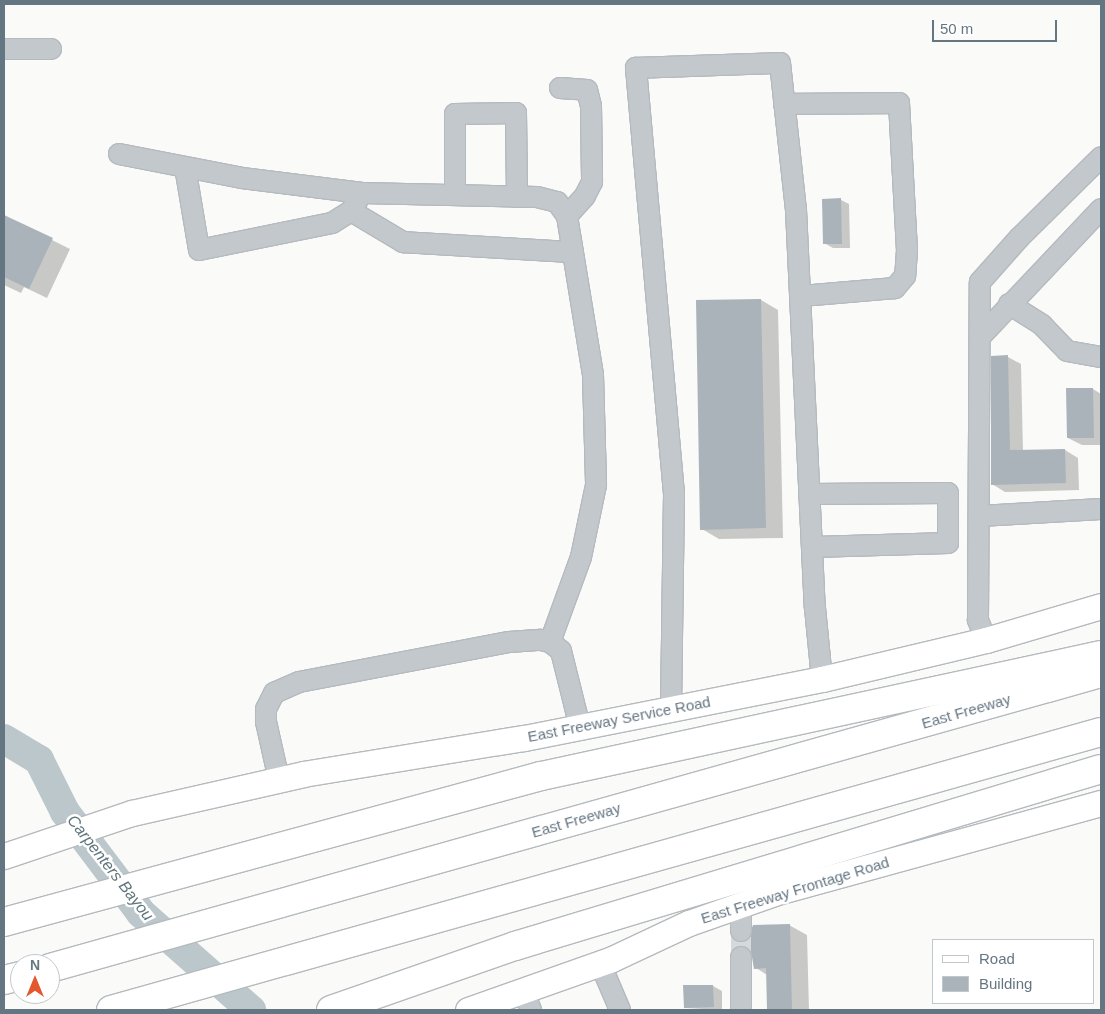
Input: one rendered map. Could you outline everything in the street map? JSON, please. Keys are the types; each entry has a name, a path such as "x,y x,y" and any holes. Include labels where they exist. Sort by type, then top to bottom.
{"highway":[{"path":"4,922 282,844 603,762 1101,655"},
{"name":"East Freeway","path":"60,965 1101,673"},
{"path":"111,1010 1101,732"},
{"path":"331,1010 515,946 1101,769"},
{"path":"4,940 55,916 163,877"},
{"path":"344,1010 413,981"}],"main road":[{"name":"East Freeway Service Road","path":"7,855 132,813 279,780 580,727 822,679 986,640 1101,606"},
{"name":"East Freeway Frontage Road","path":"468,1010 527,1000 600,963 689,923 741,905 1101,803"}],"lane":[{"path":"4,49 52,49"},
{"path":"671,708 674,494 636,68 780,63 796,210 809,494 822,679"},
{"path":"560,88 587,90 591,106 592,182 585,196 567,216"},
{"path":"784,104 899,102 907,250 905,276 895,288 800,296"},
{"path":"455,195 455,114 516,113 517,197"},
{"path":"119,154 242,178 362,193 517,197 557,202 567,216 593,375 596,485 581,556 550,642"},
{"path":"986,640 978,620 980,282 1018,238 1101,157"},
{"path":"184,167 199,250 332,223 351,211 362,193"},
{"path":"980,337 1009,304 1101,209"},
{"path":"351,211 404,242 573,252"},
{"path":"1009,304 1042,325 1067,351 1101,357"},
{"path":"809,494 948,493 948,543 813,547"},
{"path":"980,516 1101,509"},
{"path":"279,780 266,722 266,708 274,692 286,686 509,642 550,642 561,651 580,727"},
{"path":"741,905 741,931"},
{"path":"741,956 741,1010"},
{"path":"600,963 620,1010"}],"building":[{"path":"841,198 842,244 823,244 822,199"},
{"path":"4,215 53,238 29,289 4,277"},
{"path":"761,299 766,528 700,530 696,300"},
{"path":"1008,355 1010,450 1065,449 1066,483 991,485 991,356"},
{"path":"1066,388 1093,388 1094,438 1067,438"},
{"path":"790,924 792,1010 767,1010 766,968 754,969 751,951 741,945 735,947 735,941 747,941 753,925"},
{"path":"683,985 713,985 714,1007 684,1008"}],"waterway":[{"name":"Carpenters Bayou","path":"4,739 39,760 65,812 141,913 251,1010"}],"tunnel":[{"path":"741,931 741,957"}]}
